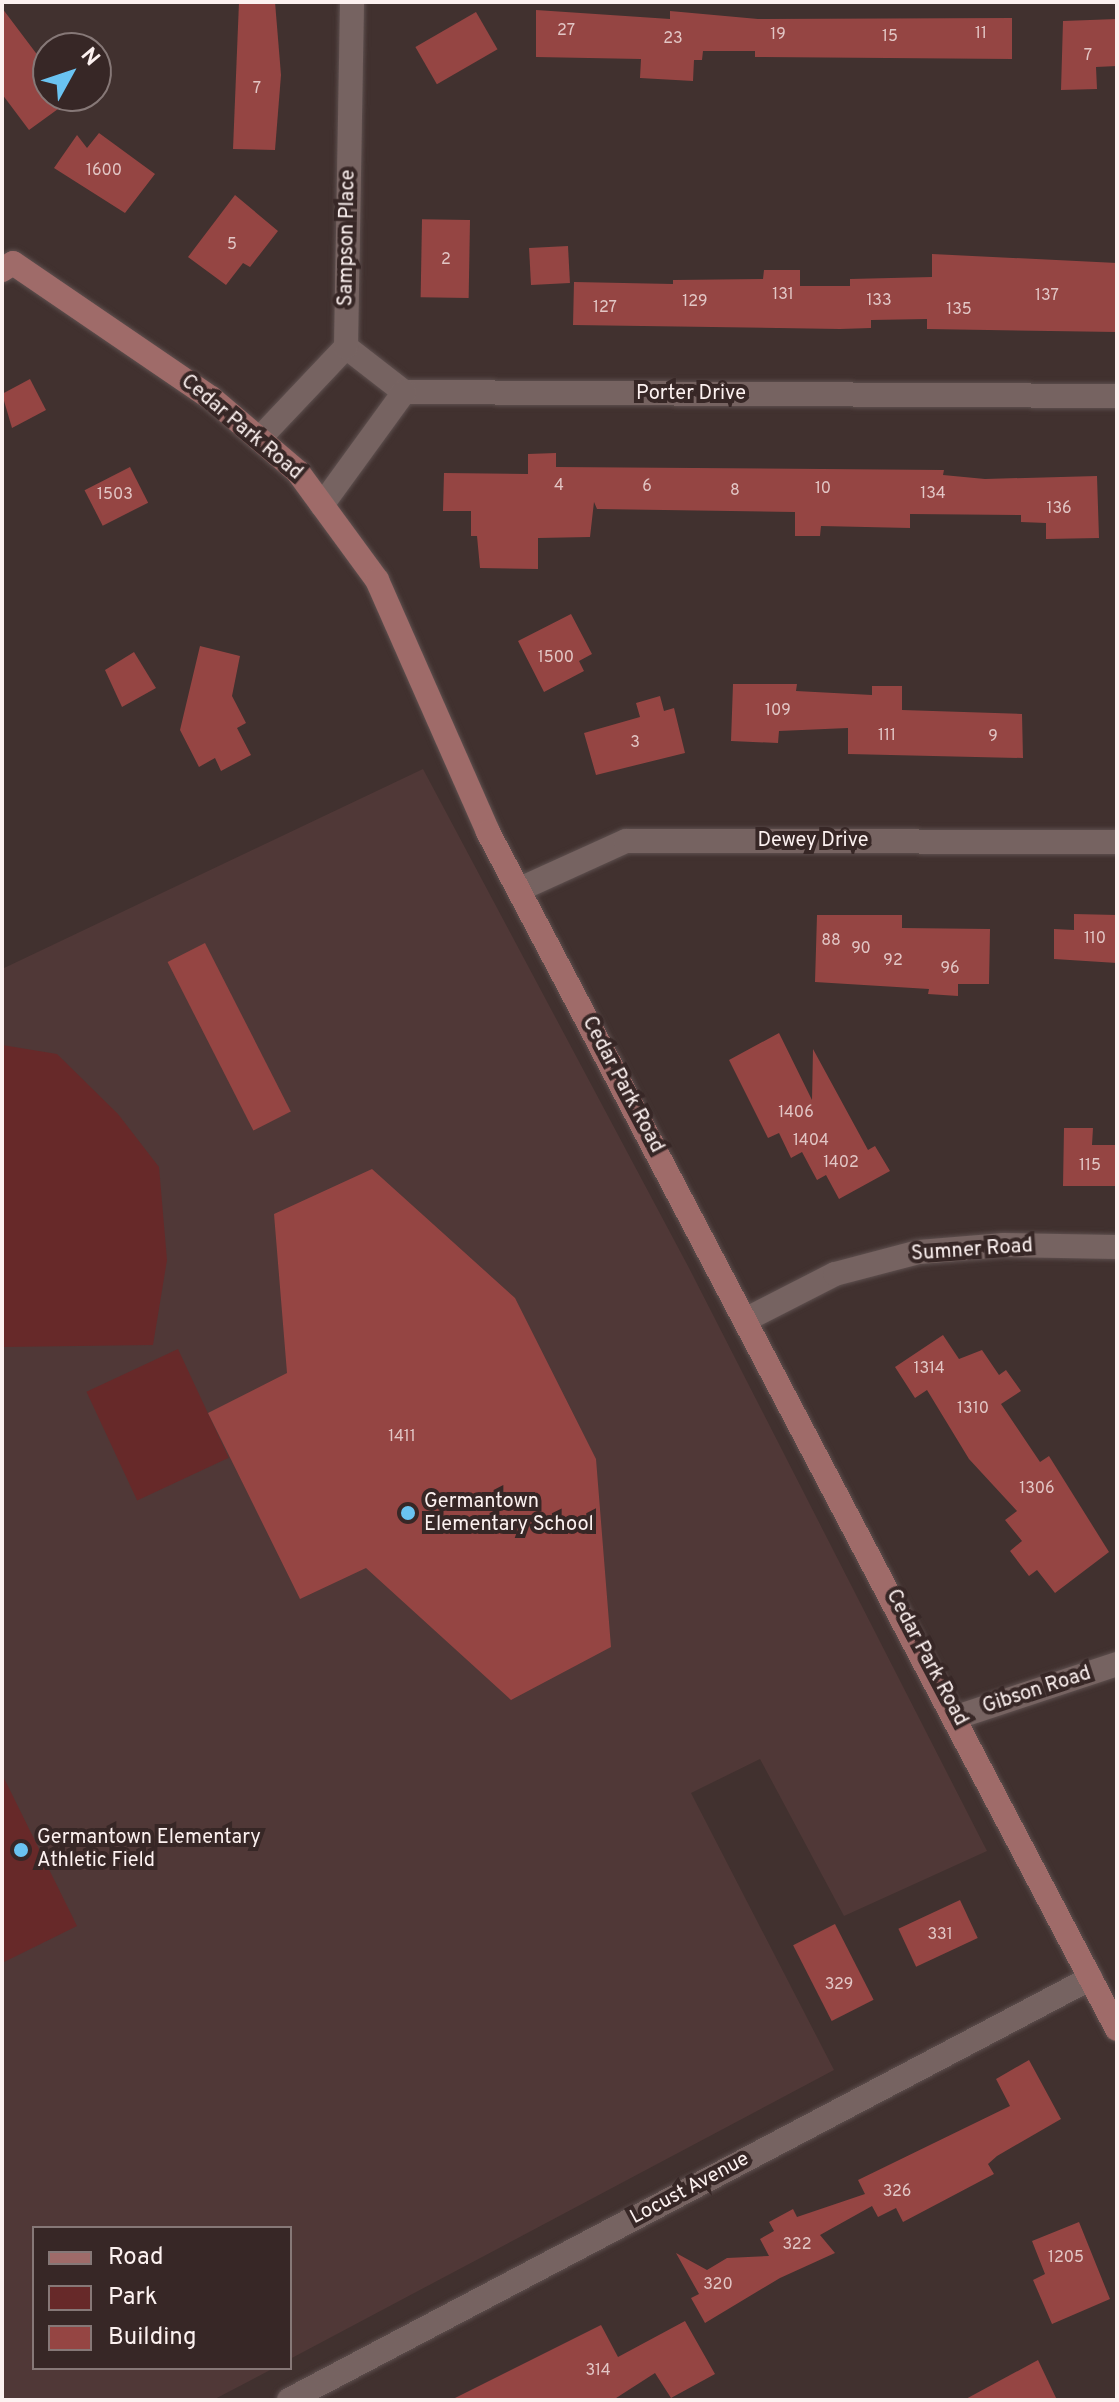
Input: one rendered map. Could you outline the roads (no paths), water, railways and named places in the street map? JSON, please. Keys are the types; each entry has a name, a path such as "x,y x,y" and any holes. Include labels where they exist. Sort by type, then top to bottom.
{"street":[{"name":"Sampson Place","path":"346,347 352,2"},
{"name":"Cedar Park Road","path":"6,261 211,398 298,472 377,580 488,832 957,1717 1117,2029"},
{"path":"259,439 346,347 404,392 322,505"},
{"name":"Porter Drive","path":"404,392 1117,396"},
{"name":"Dewey Drive","path":"520,889 626,841 1117,842"},
{"name":"Sumner Road","path":"745,1320 835,1274 919,1252 1004,1245 1117,1247"},
{"name":"Gibson Road","path":"957,1717 1117,1664"},
{"name":"Locust Avenue","path":"289,2400 1091,1978"}],"place":[{"name":"Germantown Elementary School","path":"408,1513"},
{"name":"Germantown Elementary Athletic Field","path":"21,1850"}]}
